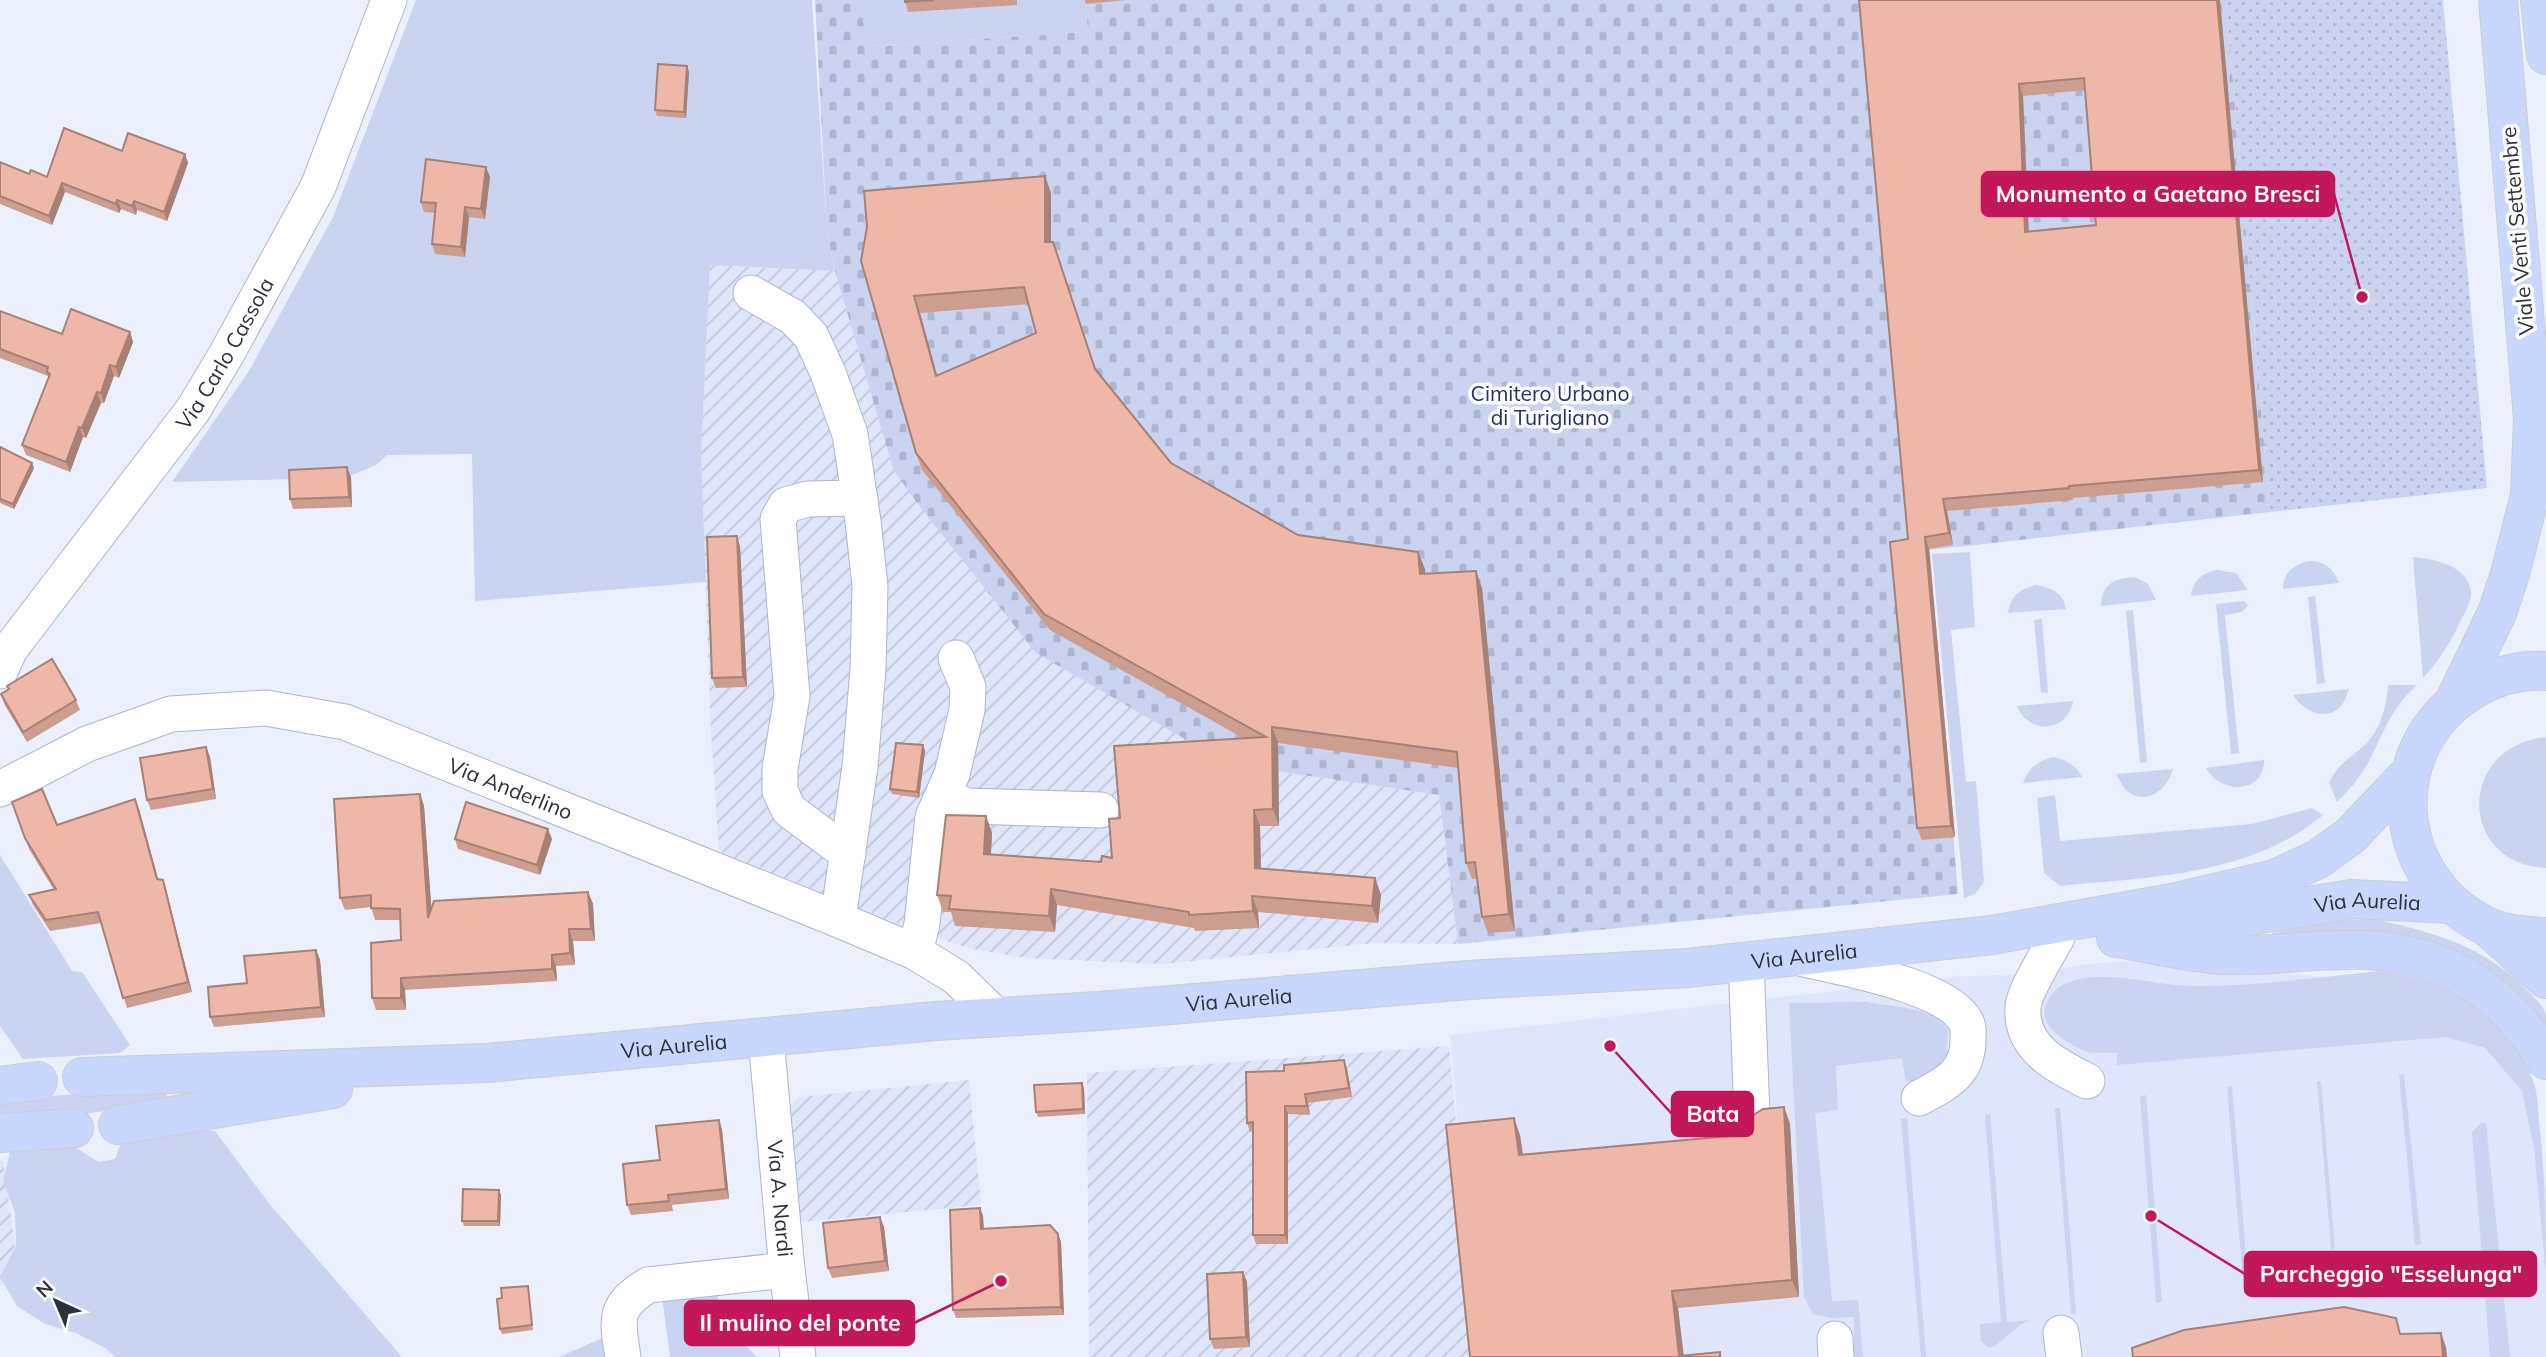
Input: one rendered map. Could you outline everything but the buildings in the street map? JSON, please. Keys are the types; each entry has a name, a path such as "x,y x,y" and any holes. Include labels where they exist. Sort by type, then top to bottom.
{"main road":[{"name":"Viale Venti Settembre","path":"2455,700 2497,613 2530,495 2533,418 2498,0"},
{"path":"2540,0 2546,55"},
{"path":"2546,671 2529,670 2490,680 2455,700 2425,736 2410,773 2407,799 2409,825 2423,869 2452,905 2489,927 2546,979"},
{"name":"Via Aurelia","path":"82,1077 487,1063 936,1021 1113,1010 1424,983 1686,968 1992,935 2172,903 2275,879 2318,859 2350,836 2410,773"},
{"name":"Via Aurelia","path":"1992,935 2116,938 2351,900 2452,905"},
{"path":"2489,927 2519,936 2546,937"},
{"path":"2116,938 2222,955 2368,950 2432,963 2472,980 2496,998 2518,1020 2546,1060"},
{"name":"Via Aurelia","path":"118,1125 487,1063"},
{"path":"0,1086 38,1081"},
{"path":"0,1133 74,1128"}],"street":[{"name":"Via Carlo Cassola","path":"0,671 10,649 194,410 226,355 318,187 389,0"},
{"path":"751,293 793,317 811,336 828,373 850,434 860,498 870,586 868,669 860,767 838,919"},
{"path":"849,854 789,810 780,791 780,769 792,696 778,520 786,505 808,499 860,498"},
{"path":"915,952 922,924 933,817 952,775 967,710 968,687 956,658"},
{"name":"Via Anderlino","path":"0,789 88,744 171,714 266,708 345,722 915,952 956,977 998,1017"},
{"path":"943,798 968,806 1101,810"},
{"path":"2057,937 2030,987 2023,1006 2025,1028 2035,1048 2053,1064 2087,1081"},
{"path":"1790,956 1886,978 1923,991 1951,1006 1967,1024 1968,1044 1964,1063 1952,1079 1919,1098"},
{"path":"1746,961 1752,1115"},
{"name":"Via A. Nardi","path":"766,1038 787,1270 798,1357"},
{"path":"623,1357 617,1322 620,1310 631,1296 648,1285 787,1270"}],"shaded area":[{"path":"710,265 835,271 893,469 1228,764 1439,795 1458,944 1374,943 1161,964 1024,958 968,948 913,930 719,851 711,732 701,456"},
{"path":"2145,960 2428,987 2490,1027 2535,1088 2546,1192 2546,1357 1478,1357 1450,1035 1965,976 2031,974 2087,964"},
{"path":"1449,1046 1477,1357 1089,1357 1087,1073"},
{"path":"969,1080 981,1205 791,1223 781,1116 799,1097"},
{"path":"0,1161 3,1161 21,1286 0,1286"}],"green space":[{"path":"416,0 812,0 827,231 835,271 710,265 701,456 706,582 475,601 472,454 387,455 376,465 345,478 172,482 249,371 333,217"},
{"name":"Cimitero Urbano di Turigliano","path":"815,0 861,0 866,46 1088,32 1086,0 2226,0 2270,512 1930,550 1958,894 1458,944 1439,795 1228,764 1036,653 893,469 835,271 827,231"},
{"path":"861,0 1086,0 1089,32 866,46"},
{"path":"2226,0 2443,0 2487,488 2270,512"},
{"path":"1970,552 1975,627 1951,630 1966,782 1976,781 1984,882 1975,894 1964,898 1932,554"},
{"path":"2413,557 2441,562 2458,571 2469,584 2471,594 2468,606 2451,639 2423,678"},
{"path":"2309,561 2328,566 2339,583 2283,589 2290,570"},
{"path":"2217,570 2236,573 2248,590 2191,596 2199,578"},
{"path":"2135,577 2148,584 2156,600 2101,606 2106,587 2115,581"},
{"path":"2036,585 2056,592 2062,598 2066,609 2008,613 2017,594"},
{"path":"2315,596 2325,683 2317,684 2308,597"},
{"path":"2244,601 2248,605 2242,612 2225,615 2239,753 2231,754 2216,604"},
{"path":"2133,610 2147,762 2140,763 2126,611"},
{"path":"2042,619 2048,693 2041,693 2034,620"},
{"path":"2388,685 2417,685 2394,713 2361,774 2337,802 2329,783 2332,776 2367,743 2376,730 2385,708"},
{"path":"2349,689 2342,705 2322,714 2309,710 2293,695"},
{"path":"2073,701 2070,712 2064,719 2047,726 2030,722 2017,706"},
{"path":"2546,737 2546,868 2517,862 2496,848 2484,828 2479,805 2483,782 2495,761 2516,745"},
{"path":"2053,757 2070,764 2082,777 2023,783 2034,766"},
{"path":"2264,760 2257,780 2240,787 2221,783 2206,768"},
{"path":"2173,769 2162,788 2144,797 2128,791 2116,774"},
{"path":"2055,795 2060,841 2252,824 2312,808 2323,815 2295,835 2264,851 2232,862 2163,876 2060,886 2044,873 2037,798"},
{"path":"0,855 72,971 82,972 130,1045 120,1053 23,1059 0,1026"},
{"path":"2373,919 2456,942 2493,962 2511,975 2541,1005 2546,1015 2546,1031 2503,984 2275,942 2272,933 2335,920"},
{"path":"2381,971 2427,982 2457,996 2499,1028 2521,1056 2535,1087 2538,1103 2544,1184 2546,1274 2534,1148 2522,1091 2485,1048 2446,1037 2117,1065 2117,1053 2089,1052 2077,1047 2054,1031 2045,1016 2045,1008 2055,991 2066,983 2083,978 2113,977 2176,985 2214,986"},
{"path":"1866,1002 1910,1009 1931,1016 1948,1030 1946,1050 1954,1053 1925,1080 1906,1082 1902,1058 1836,1066 1838,1110 1815,1113 1832,1301 1858,1300 1863,1357 1854,1357 1854,1317 1832,1318 1813,1314 1804,1297 1789,1003"},
{"path":"2399,1074 2404,1074 2421,1244 2415,1245"},
{"path":"2317,1081 2321,1081 2335,1249 2331,1249"},
{"path":"2232,1086 2249,1292 2244,1293 2227,1087"},
{"path":"161,1088 167,1095 161,1103 70,1116 0,1120 0,1102"},
{"path":"2146,1095 2162,1302 2156,1303 2140,1096"},
{"path":"2055,1108 2060,1108 2076,1314 2071,1314"},
{"path":"1990,1114 2007,1322 2031,1320 2021,1324 1994,1347 1987,1347 1981,1341 1980,1324 2001,1322 1985,1116"},
{"path":"1907,1118 1926,1357 1921,1357 1901,1119"},
{"path":"2481,1123 2486,1123 2510,1357 2490,1357 2472,1132"},
{"path":"184,1128 215,1131 268,1202 402,1357 115,1357 105,1348 76,1333 45,1324 17,1306 0,1277 16,1246 15,1213 3,1181 11,1148 72,1145 98,1162 115,1159 121,1143"},
{"path":"717,1290 722,1331 726,1337 742,1342 757,1357 670,1357 662,1297"},
{"path":"607,1336 614,1357 559,1357"}],"place":[{"name":"Monumento a Gaetano Bresci","path":"2362,297"},
{"name":"Bata","path":"1610,1046"},
{"name":"Parcheggio \"Esselunga\"","path":"2151,1216"},
{"name":"Il mulino del ponte","path":"1001,1281"}]}
